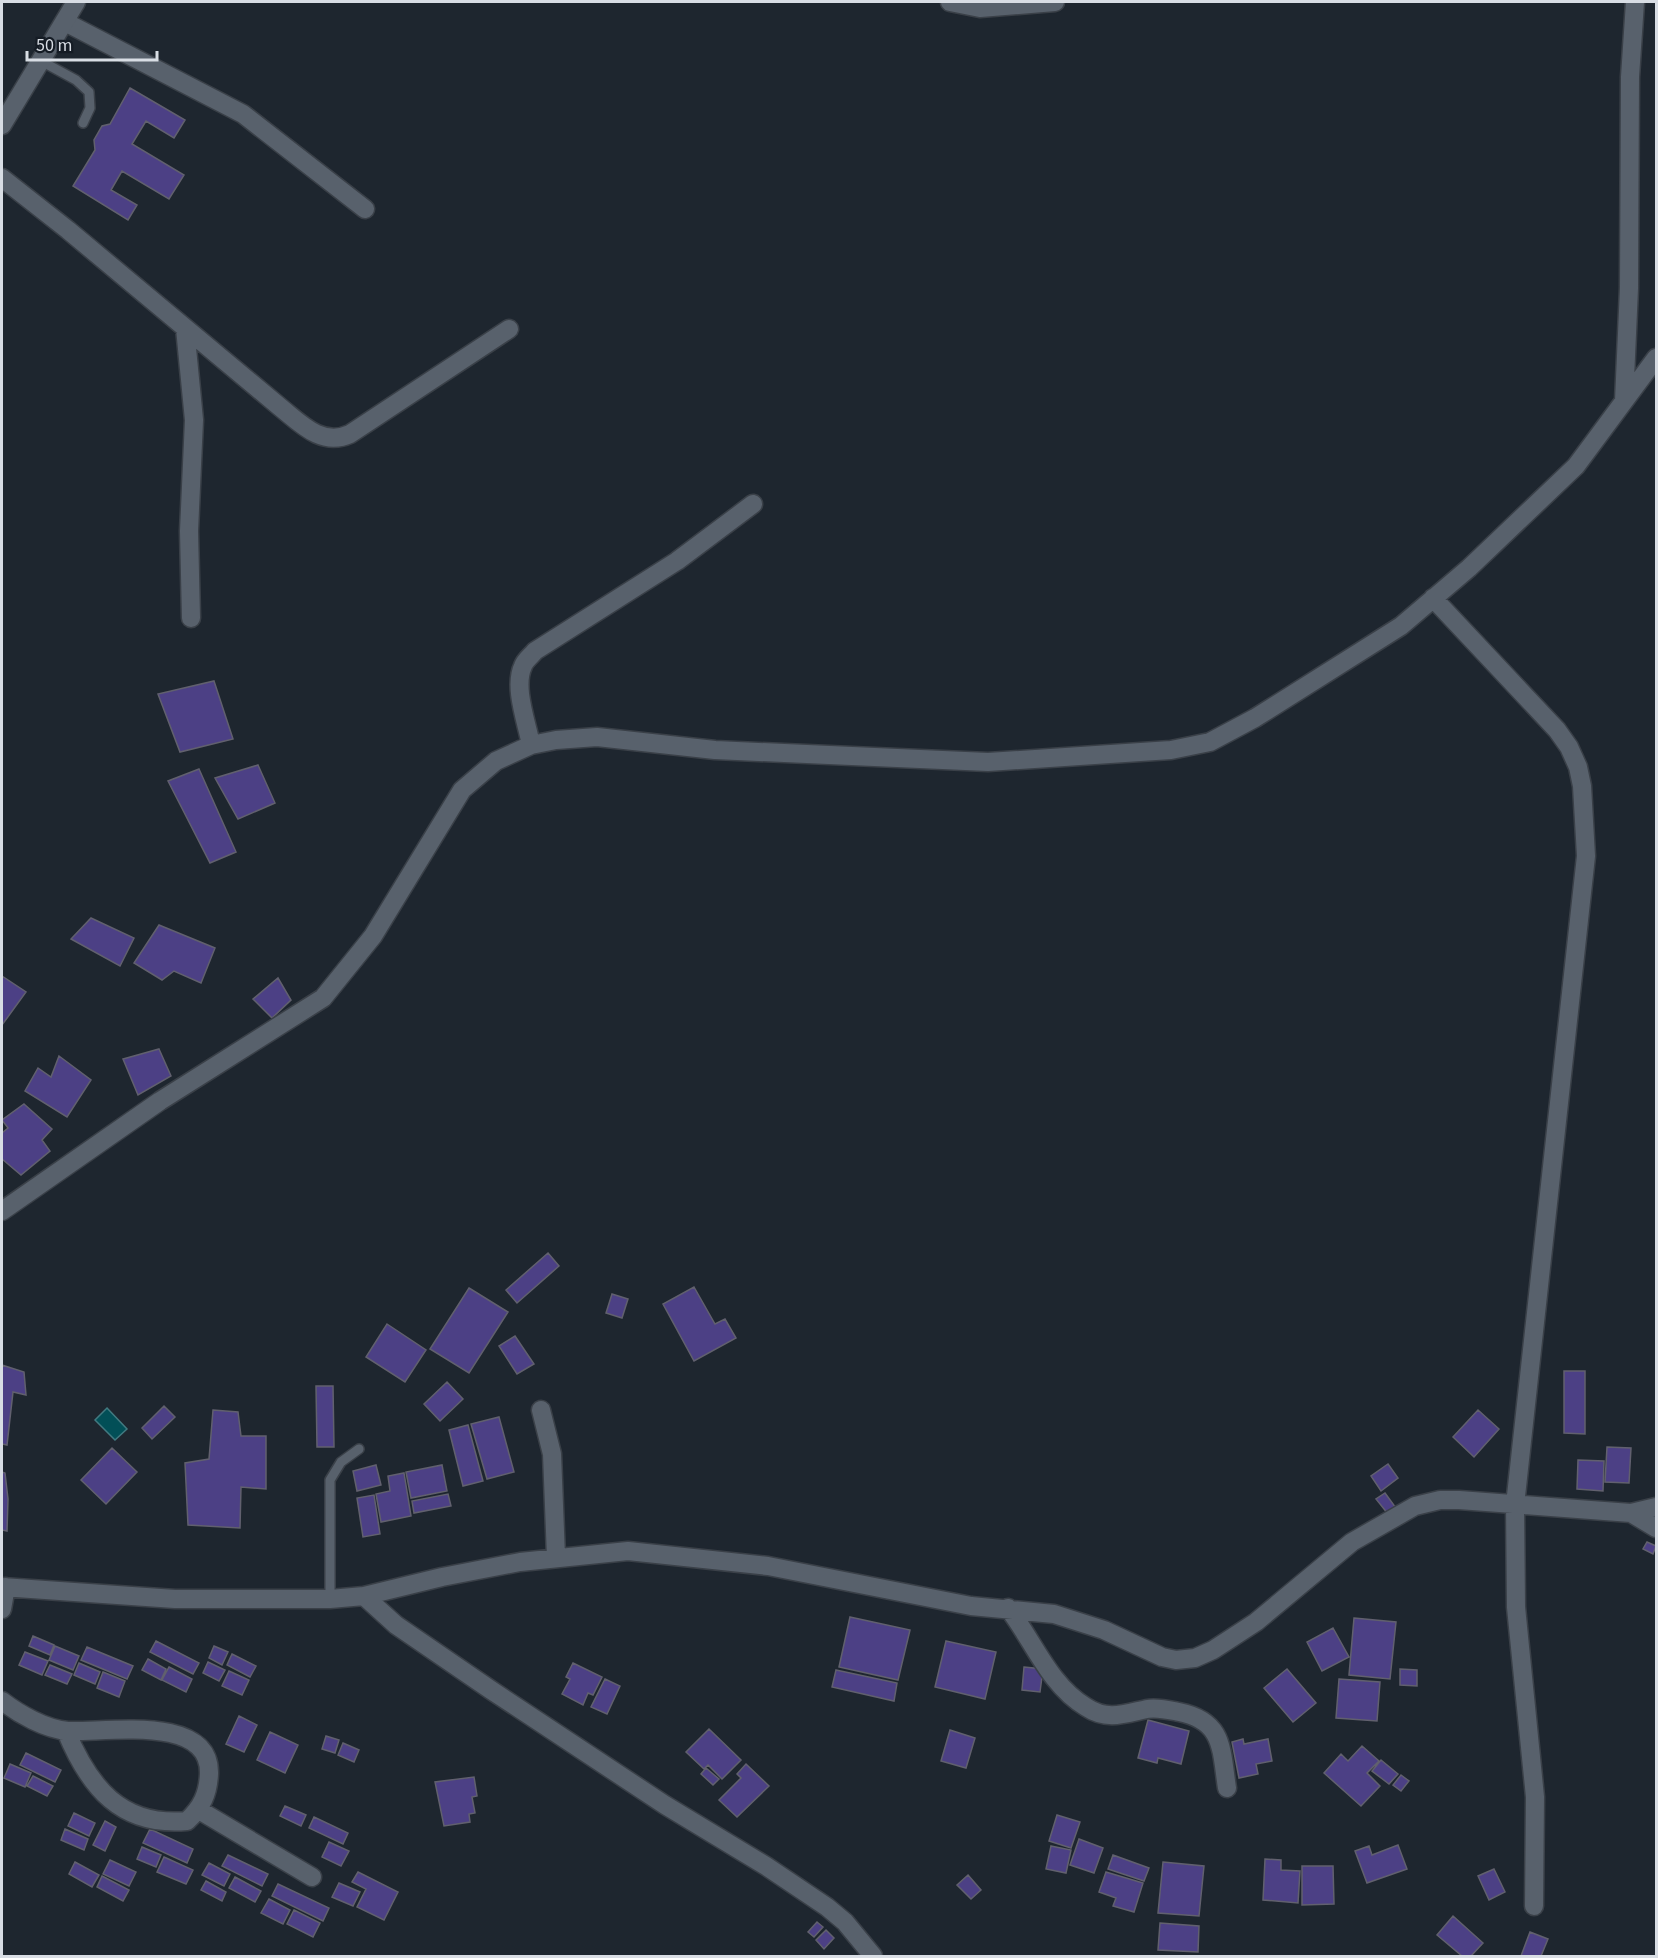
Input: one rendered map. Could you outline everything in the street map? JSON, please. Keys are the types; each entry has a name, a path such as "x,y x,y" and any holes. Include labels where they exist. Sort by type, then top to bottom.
{"street":[{"path":"2,126 76,2"},
{"path":"950,2 980,8 1055,2"},
{"path":"1624,401 1629,288 1630,77 1635,2"},
{"path":"65,22 243,114 365,209"},
{"path":"2,177 305,427 330,439 340,439 350,434 509,330"},
{"path":"184,328 194,420 189,531 191,618"},
{"path":"2,1211 150,1108 323,998 373,936 462,790 496,761 531,745 555,740 597,737 715,750 988,762 1171,750 1210,742 1255,718 1401,626 1469,568 1576,466 1656,358"},
{"path":"531,745 520,675 524,664 535,651 677,561 753,504"},
{"path":"1433,598 1557,730 1578,767 1582,786 1586,856 1515,1504 1516,1607 1535,1797 1534,1906"},
{"path":"541,1410 552,1454 555,1557"},
{"path":"2,1609 4,1587 175,1599 330,1599 364,1596 442,1577 555,1557 627,1551 768,1566 971,1606 1008,1608 1076,1619 1162,1657 1176,1660 1195,1658 1213,1650 1256,1622 1352,1542 1415,1506 1440,1500 1632,1513 1656,1506"},
{"path":"1632,1513 1656,1528"},
{"path":"364,1596 396,1625 491,1690 665,1805 766,1866 827,1907 846,1922 873,1956"},
{"path":"1008,1608 1024,1628 1049,1672 1072,1698 1087,1708 1117,1717 1151,1709 1169,1710 1201,1718 1209,1724 1220,1745 1227,1788"},
{"path":"2,1701 31,1719 66,1731 138,1728 158,1730 184,1738 200,1747 209,1765 208,1790 199,1810 187,1821 152,1821 108,1800 88,1775 66,1731"},
{"path":"199,1810 312,1877"}],"lane":[{"path":"41,62 76,80 89,92 90,108 83,123"},
{"path":"330,1599 330,1480 341,1462 359,1449"}],"water":[{"path":"107,1408 127,1429 115,1440 95,1420"}],"building":[{"path":"130,88 185,120 174,138 146,121 132,144 184,175 169,199 122,171 111,190 137,205 128,220 73,186 95,150 94,140 102,126 110,124"},
{"path":"214,681 233,739 180,752 158,694"},
{"path":"258,765 275,803 238,819 215,778"},
{"path":"199,769 236,852 210,863 168,781"},
{"path":"91,918 134,938 120,966 71,939"},
{"path":"159,925 215,948 201,983 174,971 162,980 134,963"},
{"path":"2,976 26,992 2,1025"},
{"path":"278,978 291,1000 272,1018 253,999"},
{"path":"159,1049 171,1076 138,1095 123,1059"},
{"path":"59,1056 91,1080 67,1117 25,1091 38,1068 51,1077"},
{"path":"24,1104 52,1129 42,1140 50,1151 21,1175 2,1159 2,1133 8,1128 2,1120"},
{"path":"548,1253 559,1266 517,1303 506,1290"},
{"path":"694,1287 715,1324 725,1319 736,1338 694,1361 663,1304"},
{"path":"469,1288 508,1312 469,1373 430,1349"},
{"path":"612,1294 628,1299 622,1318 606,1313"},
{"path":"387,1324 426,1350 405,1382 366,1357"},
{"path":"515,1336 534,1364 517,1374 499,1346"},
{"path":"2,1365 24,1372 26,1395 13,1392 7,1445 2,1444"},
{"path":"1564,1371 1585,1371 1585,1434 1564,1433"},
{"path":"447,1382 463,1399 440,1421 424,1404"},
{"path":"316,1386 333,1386 334,1447 317,1447"},
{"path":"164,1406 175,1417 152,1439 142,1428"},
{"path":"213,1410 238,1412 241,1436 266,1436 266,1489 241,1487 240,1528 188,1525 185,1463 209,1459"},
{"path":"1478,1410 1499,1429 1474,1457 1453,1437"},
{"path":"499,1417 514,1472 487,1479 471,1424"},
{"path":"468,1425 483,1481 463,1486 449,1430"},
{"path":"1607,1447 1631,1448 1629,1483 1605,1482"},
{"path":"112,1448 137,1472 106,1504 81,1480"},
{"path":"1578,1460 1604,1461 1603,1491 1577,1489"},
{"path":"1388,1464 1398,1478 1381,1491 1371,1476"},
{"path":"376,1465 381,1485 357,1491 353,1471"},
{"path":"442,1465 447,1491 411,1498 406,1472"},
{"path":"2,1472 5,1473 8,1499 7,1531 2,1530"},
{"path":"404,1473 411,1516 381,1522 376,1494 390,1491 388,1476"},
{"path":"1385,1493 1396,1508 1388,1514 1376,1499"},
{"path":"448,1494 451,1506 414,1513 412,1501"},
{"path":"374,1495 380,1534 363,1537 357,1498"},
{"path":"1647,1542 1656,1546 1653,1554 1643,1549"},
{"path":"850,1617 910,1630 898,1680 839,1667"},
{"path":"1354,1618 1396,1622 1390,1679 1349,1675"},
{"path":"1333,1628 1349,1657 1322,1671 1307,1642"},
{"path":"33,1636 54,1645 50,1655 29,1646"},
{"path":"156,1641 199,1663 193,1674 150,1652"},
{"path":"946,1641 996,1652 985,1699 935,1687"},
{"path":"55,1646 79,1656 73,1670 49,1660"},
{"path":"214,1646 228,1652 222,1665 209,1658"},
{"path":"87,1647 133,1666 127,1679 81,1660"},
{"path":"25,1652 48,1661 42,1675 19,1665"},
{"path":"232,1654 256,1666 250,1677 227,1665"},
{"path":"148,1659 166,1669 161,1680 142,1670"},
{"path":"208,1662 225,1670 219,1681 203,1673"},
{"path":"79,1663 100,1672 95,1684 74,1675"},
{"path":"573,1663 602,1677 593,1695 588,1693 583,1705 562,1694 570,1679 566,1677"},
{"path":"50,1665 72,1674 67,1684 45,1675"},
{"path":"169,1667 192,1679 186,1692 162,1680"},
{"path":"1024,1667 1043,1669 1040,1692 1022,1690"},
{"path":"1287,1669 1316,1703 1293,1722 1264,1688"},
{"path":"1400,1669 1417,1670 1417,1686 1400,1685"},
{"path":"836,1670 897,1683 894,1701 832,1687"},
{"path":"229,1671 249,1680 242,1695 222,1686"},
{"path":"103,1672 125,1681 119,1697 97,1688"},
{"path":"605,1679 620,1686 607,1714 591,1707"},
{"path":"1339,1679 1380,1682 1377,1721 1336,1718"},
{"path":"239,1716 257,1725 244,1752 226,1744"},
{"path":"1148,1720 1189,1731 1181,1764 1158,1758 1157,1763 1138,1758"},
{"path":"709,1729 741,1760 722,1779 708,1765 704,1769 686,1752"},
{"path":"950,1730 975,1738 966,1768 941,1761"},
{"path":"270,1732 298,1745 285,1773 257,1760"},
{"path":"326,1736 339,1740 335,1753 322,1749"},
{"path":"1243,1739 1244,1744 1268,1739 1272,1761 1256,1764 1258,1774 1239,1778 1232,1742"},
{"path":"343,1743 359,1750 354,1762 338,1755"},
{"path":"1362,1746 1379,1761 1367,1773 1380,1786 1361,1806 1324,1773 1341,1754 1348,1761"},
{"path":"26,1753 61,1770 55,1782 20,1765"},
{"path":"1381,1760 1398,1774 1389,1784 1372,1771"},
{"path":"10,1764 31,1773 25,1787 4,1778"},
{"path":"746,1764 769,1786 737,1817 719,1800 741,1778 737,1774"},
{"path":"706,1768 719,1779 713,1785 701,1774"},
{"path":"1401,1775 1409,1781 1401,1791 1393,1785"},
{"path":"33,1776 53,1786 47,1796 27,1786"},
{"path":"474,1777 477,1796 472,1797 475,1813 469,1814 470,1822 444,1826 435,1782"},
{"path":"285,1806 306,1815 301,1826 280,1816"},
{"path":"74,1813 95,1823 89,1836 68,1826"},
{"path":"1057,1815 1080,1822 1071,1848 1049,1841"},
{"path":"314,1817 348,1833 343,1844 309,1828"},
{"path":"105,1821 116,1827 105,1851 93,1845"},
{"path":"65,1829 88,1839 84,1850 61,1840"},
{"path":"150,1829 193,1849 187,1863 143,1843"},
{"path":"1079,1839 1103,1848 1094,1873 1070,1865"},
{"path":"329,1842 349,1851 341,1866 322,1857"},
{"path":"1398,1845 1407,1869 1367,1883 1355,1851 1369,1846 1372,1855"},
{"path":"1051,1846 1071,1850 1066,1873 1046,1869"},
{"path":"142,1847 161,1855 156,1867 137,1859"},
{"path":"228,1855 268,1874 262,1886 222,1866"},
{"path":"1113,1855 1149,1868 1144,1881 1108,1869"},
{"path":"164,1857 193,1870 186,1884 157,1872"},
{"path":"1265,1859 1281,1860 1281,1870 1300,1871 1298,1903 1263,1900"},
{"path":"110,1860 136,1872 129,1886 103,1874"},
{"path":"75,1862 99,1875 92,1887 69,1874"},
{"path":"1163,1862 1204,1866 1199,1916 1158,1913"},
{"path":"209,1863 230,1874 224,1886 202,1875"},
{"path":"1302,1866 1333,1866 1334,1904 1302,1905"},
{"path":"1494,1869 1505,1892 1489,1900 1478,1876"},
{"path":"358,1872 398,1892 384,1920 357,1907 366,1889 352,1882"},
{"path":"1106,1872 1143,1883 1134,1912 1113,1906 1116,1898 1099,1892"},
{"path":"968,1875 981,1890 971,1899 957,1885"},
{"path":"102,1876 129,1890 123,1901 97,1887"},
{"path":"235,1877 261,1891 255,1902 229,1888"},
{"path":"206,1881 226,1892 222,1901 201,1890"},
{"path":"339,1883 360,1892 353,1906 332,1897"},
{"path":"278,1884 329,1908 323,1921 272,1896"},
{"path":"269,1899 290,1910 283,1924 261,1913"},
{"path":"294,1910 320,1923 313,1937 287,1924"},
{"path":"1453,1916 1483,1943 1471,1956 1462,1956 1437,1935"},
{"path":"817,1922 823,1927 814,1937 808,1932"},
{"path":"1160,1923 1199,1926 1198,1952 1158,1950"},
{"path":"826,1930 834,1938 824,1949 816,1940"},
{"path":"1530,1932 1548,1939 1541,1956 1521,1956"}]}
